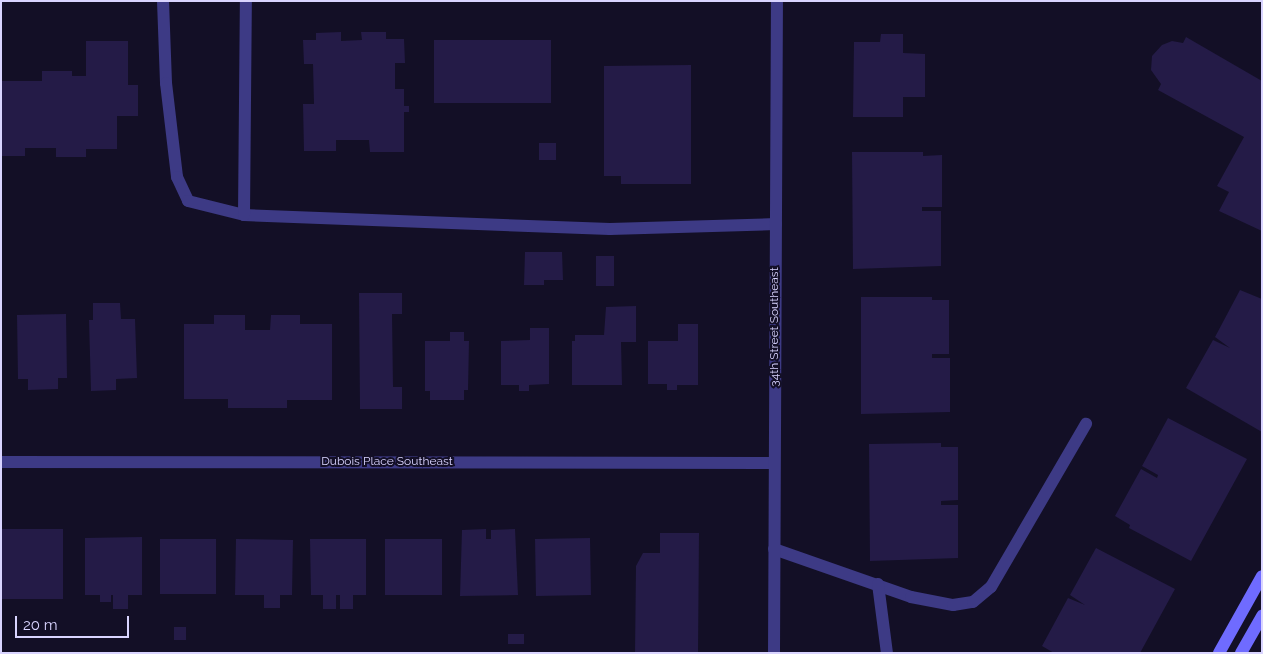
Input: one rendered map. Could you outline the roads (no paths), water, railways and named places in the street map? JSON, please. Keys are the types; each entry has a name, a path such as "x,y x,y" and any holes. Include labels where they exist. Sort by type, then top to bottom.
{"main road":[{"path":"1219,653 1262,576"},
{"path":"1241,653 1262,616"}],"street":[{"path":"163,1 166,83 177,177 188,201 244,214 610,229 776,224"},
{"path":"244,214 246,1"},
{"name":"34th Street Southeast","path":"774,653 777,1"},
{"path":"774,549 911,597 953,605 973,602 991,587 1086,424"},
{"name":"Dubois Place Southeast","path":"1,462 774,463"},
{"path":"878,584 887,653"}]}
